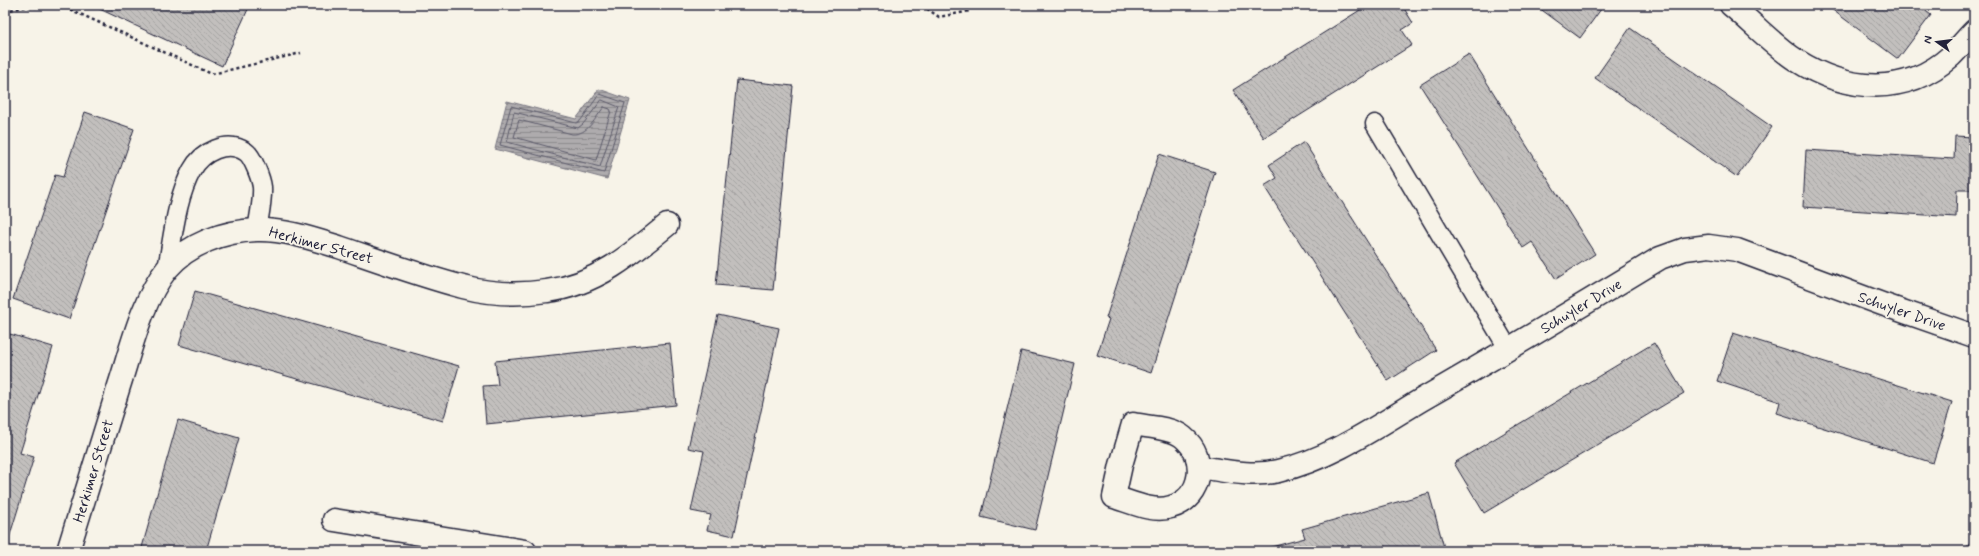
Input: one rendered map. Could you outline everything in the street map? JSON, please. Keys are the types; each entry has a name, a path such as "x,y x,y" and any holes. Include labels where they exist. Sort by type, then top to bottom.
{"street":[{"path":"1731,5 1795,60 1815,71 1847,84 1881,87 1904,82 1924,74 1950,56 1974,31"},
{"name":"Herkimer Street","path":"68,551 132,344 150,295 167,269 185,252 209,240 230,234 257,230 282,232 324,243 465,288 515,293 548,291 576,284 602,274 625,259 667,225"},
{"name":"Schuyler Drive","path":"1200,467 1250,474 1278,471 1312,461 1351,441 1509,350 1660,258 1685,249 1709,246 1737,250 1882,304 1974,336"},
{"path":"334,520 525,551"}],"lane":[{"path":"1375,124 1509,350"},
{"path":"167,269 183,191 193,168 206,153 221,147 236,147 247,152 256,168 262,188 257,230"}],"path":[{"path":"922,5 939,16 970,11 973,5"},
{"path":"5,11 24,7 65,7 212,74 301,53"}],"water":[{"path":"599,89 630,100 607,179 495,149 507,101 576,119"}],"building":[{"path":"91,5 246,5 249,7 222,66"},
{"path":"1368,5 1402,5 1413,23 1402,30 1412,45 1264,138 1233,90"},
{"path":"1535,5 1604,5 1580,38"},
{"path":"1826,5 1918,5 1931,15 1898,59"},
{"path":"1630,28 1772,127 1737,177 1595,78"},
{"path":"1469,54 1595,254 1556,279 1532,242 1523,248 1420,85"},
{"path":"737,80 793,86 773,290 716,285"},
{"path":"85,112 134,129 69,319 13,299 55,175 63,177"},
{"path":"1955,136 1974,137 1974,190 1957,190 1956,217 1803,207 1806,150 1954,159"},
{"path":"1304,142 1436,350 1388,381 1264,186 1277,178 1269,165"},
{"path":"1159,154 1215,172 1151,373 1097,355 1109,319 1106,318"},
{"path":"195,291 459,366 443,421 179,345"},
{"path":"718,315 779,328 734,536 707,530 711,515 691,511 704,451 688,448"},
{"path":"1733,333 1952,402 1933,463 1777,413 1780,402 1717,381"},
{"path":"10,334 53,347 20,453 34,457 5,551 5,347"},
{"path":"670,343 676,405 486,424 483,386 498,385 495,361"},
{"path":"1654,343 1684,393 1484,513 1454,463"},
{"path":"1021,351 1075,364 1035,530 981,517"},
{"path":"178,420 239,438 206,551 141,551"},
{"path":"1429,493 1445,551 1256,551 1305,538 1302,529"},
{"path":"1974,539 1974,551 1963,551"}]}
